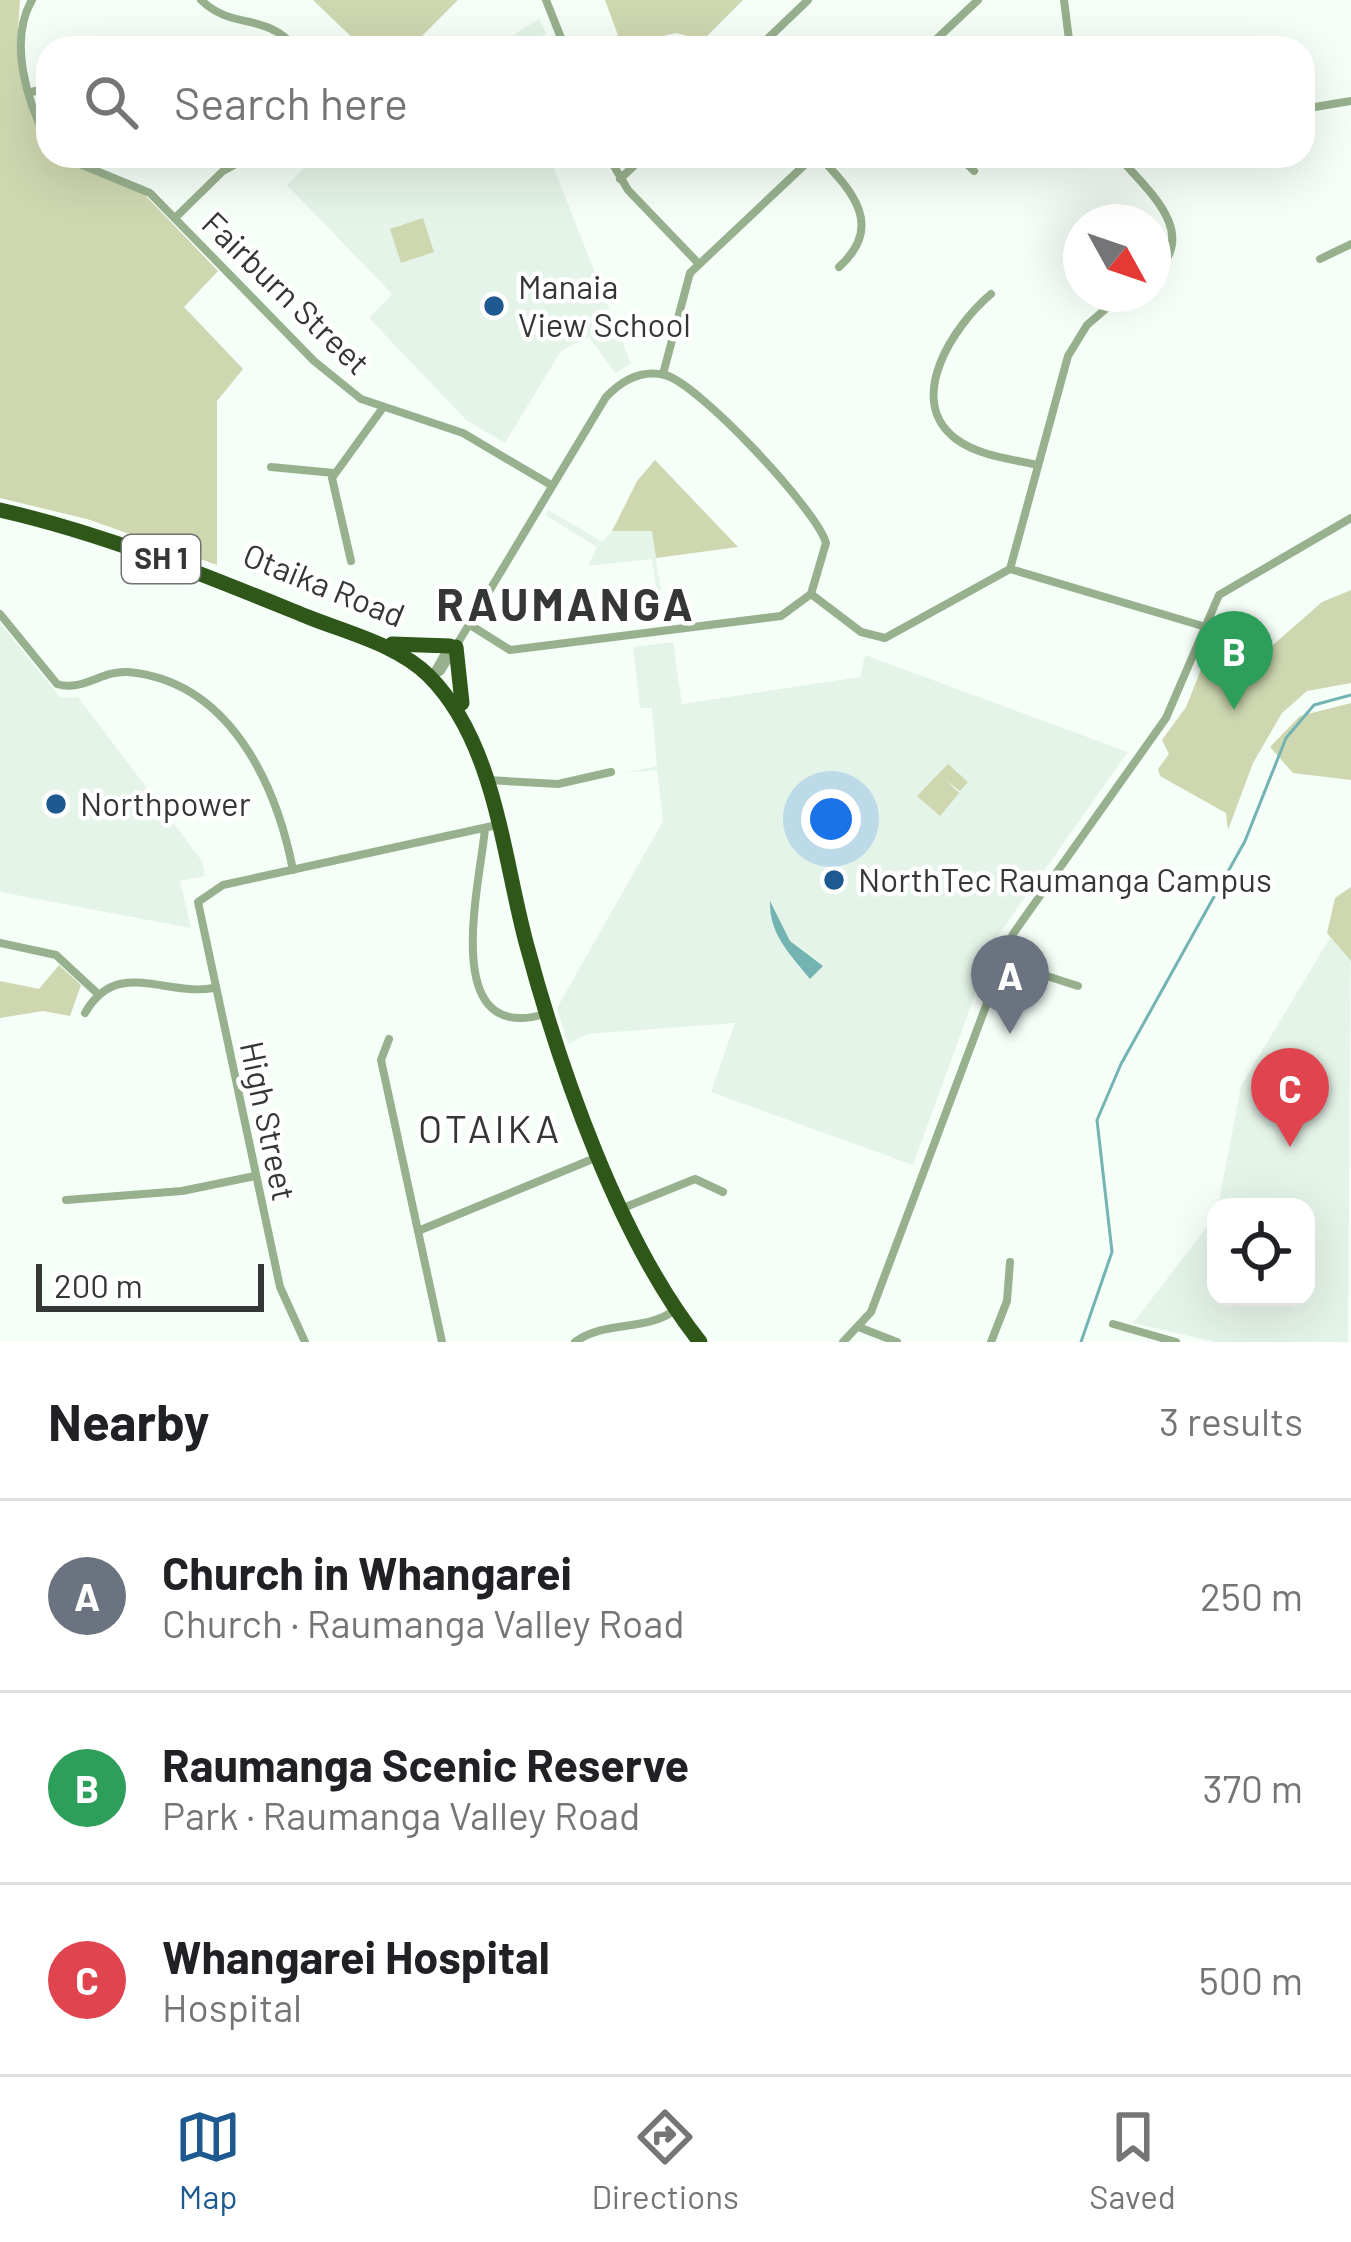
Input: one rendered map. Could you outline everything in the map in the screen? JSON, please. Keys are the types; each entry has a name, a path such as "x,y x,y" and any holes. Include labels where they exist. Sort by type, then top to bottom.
{"highway":[{"name":"Otaika Road","path":"0,506 152,549 392,644 434,674 461,703 478,736 491,827 547,1013 623,1208 675,1310 700,1342"},
{"name":"Otaika Road","path":"0,506 148,554 390,650 434,674 464,723 485,779"},
{"path":"392,644 455,643 461,703"}],"street":[{"path":"32,0 19,39 36,107"},
{"path":"201,0 221,17 274,27 283,36"},
{"path":"546,0 560,36"},
{"path":"770,36 808,0"},
{"path":"940,36 978,0"},
{"path":"1064,0 1068,36"},
{"path":"31,92 36,91"},
{"path":"1315,107 1351,101"},
{"name":"Fairburn Street","path":"92,168 139,186 331,377 382,410 464,433 551,485"},
{"path":"175,218 228,168"},
{"path":"614,168 699,264"},
{"path":"620,179 631,168"},
{"path":"664,374 685,282 803,168"},
{"path":"828,168 854,193 863,215 860,240 839,267"},
{"path":"971,168 974,171"},
{"path":"1128,168 1157,204"},
{"path":"1320,259 1351,244"},
{"path":"991,294 946,353 934,380 933,407 941,424 968,446 1038,465"},
{"path":"1010,569 1069,356 1087,325 1102,312"},
{"path":"434,674 610,392 640,374 664,374 696,394 817,520 826,551 811,594 781,616 510,650 467,623"},
{"path":"350,561 331,483 382,410"},
{"path":"271,467 334,473"},
{"path":"844,1342 861,1328 1000,961 1022,921 1166,718 1222,592 1351,518"},
{"path":"811,594 861,632 885,638 1010,569 1206,627"},
{"path":"0,614 57,684 73,687 128,672 215,708 273,792 293,870 491,827"},
{"path":"485,779 558,784 611,772"},
{"name":"Otaika Road","path":"491,827 471,973 485,998 509,1015 526,1019 547,1013"},
{"name":"High Street","path":"293,870 212,888 197,906 283,1298 305,1342"},
{"path":"0,944 56,955 98,994"},
{"path":"1000,961 1078,986"},
{"path":"85,1013 98,994 131,980 214,988"},
{"path":"389,1039 381,1060 442,1342"},
{"path":"418,1231 602,1155"},
{"path":"66,1200 182,1191 255,1175"},
{"path":"623,1208 694,1179 723,1192"},
{"path":"991,1342 1006,1301 1010,1262"},
{"path":"575,1342 592,1332 657,1319 675,1310"},
{"path":"1113,1324 1176,1342"},
{"path":"861,1328 897,1342"}],"shaded area":[{"path":"539,19 546,33 541,36 511,36"},
{"name":"Manaia View School","path":"305,168 554,168 631,364 615,373 589,337 561,351 505,443 466,420 369,318 392,294 287,185"},
{"path":"548,510 603,542 612,531 652,531 665,620 661,620 652,559 588,566 597,547 545,515"},
{"path":"0,623 61,698 78,697 202,861 205,876 180,881 191,928 0,892"},
{"name":"NorthTec Raumanga Campus","path":"673,642 682,704 860,677 865,655 1128,752 995,940 913,1165 711,1092 735,1023 588,1034 568,1044 557,1008 663,821 657,770 625,773 657,766 652,708 640,708 633,647"},
{"path":"1351,917 1348,1342 1215,1342 1133,1323 1207,1227 1207,1306 1315,1306 1315,1198 1220,1198 1241,1086 1337,926"}],"green space":[{"path":"0,0 20,0 17,44 36,113 36,168 78,168 144,194 218,271 184,307 243,369 217,401 217,565 87,519 0,498"},
{"path":"313,0 458,0 422,36 350,36"},
{"path":"605,0 743,0 707,36 618,36"},
{"path":"423,218 434,252 401,263 390,229"},
{"path":"655,460 738,547 656,558 652,531 612,531 637,481"},
{"path":"1351,590 1351,683 1307,691 1282,713 1253,763 1228,830 1226,813 1160,776 1158,769 1169,754 1162,740 1186,707 1207,655 1265,652 1322,602"},
{"path":"1351,703 1351,780 1293,773 1270,747 1300,716"},
{"path":"948,764 968,782 960,791 946,780 959,793 940,816 917,796"},
{"path":"1351,887 1351,961 1327,933 1335,898"},
{"path":"59,965 81,985 70,1016 43,1011 0,1018 0,981 39,989"}],"water":[{"path":"770,901 790,941 823,966 810,979 777,934"}],"waterway":[{"path":"1081,1342 1112,1252 1097,1120 1121,1064 1245,841 1286,738 1314,705 1351,695"}],"place":[{"name":"Manaia View School","path":"494,306"},
{"name":"Raumanga Scenic Reserve","path":"1234,710"},
{"name":"Northpower","path":"56,804"},
{"name":"NorthTec Raumanga Campus","path":"834,880"},
{"name":"Church in Whangarei","path":"1010,1034"},
{"name":"Whangarei Hospital","path":"1290,1147"}],"district":[{"name":"RAUMANGA","path":"566,605"},
{"name":"OTAIKA","path":"490,1129"}]}
